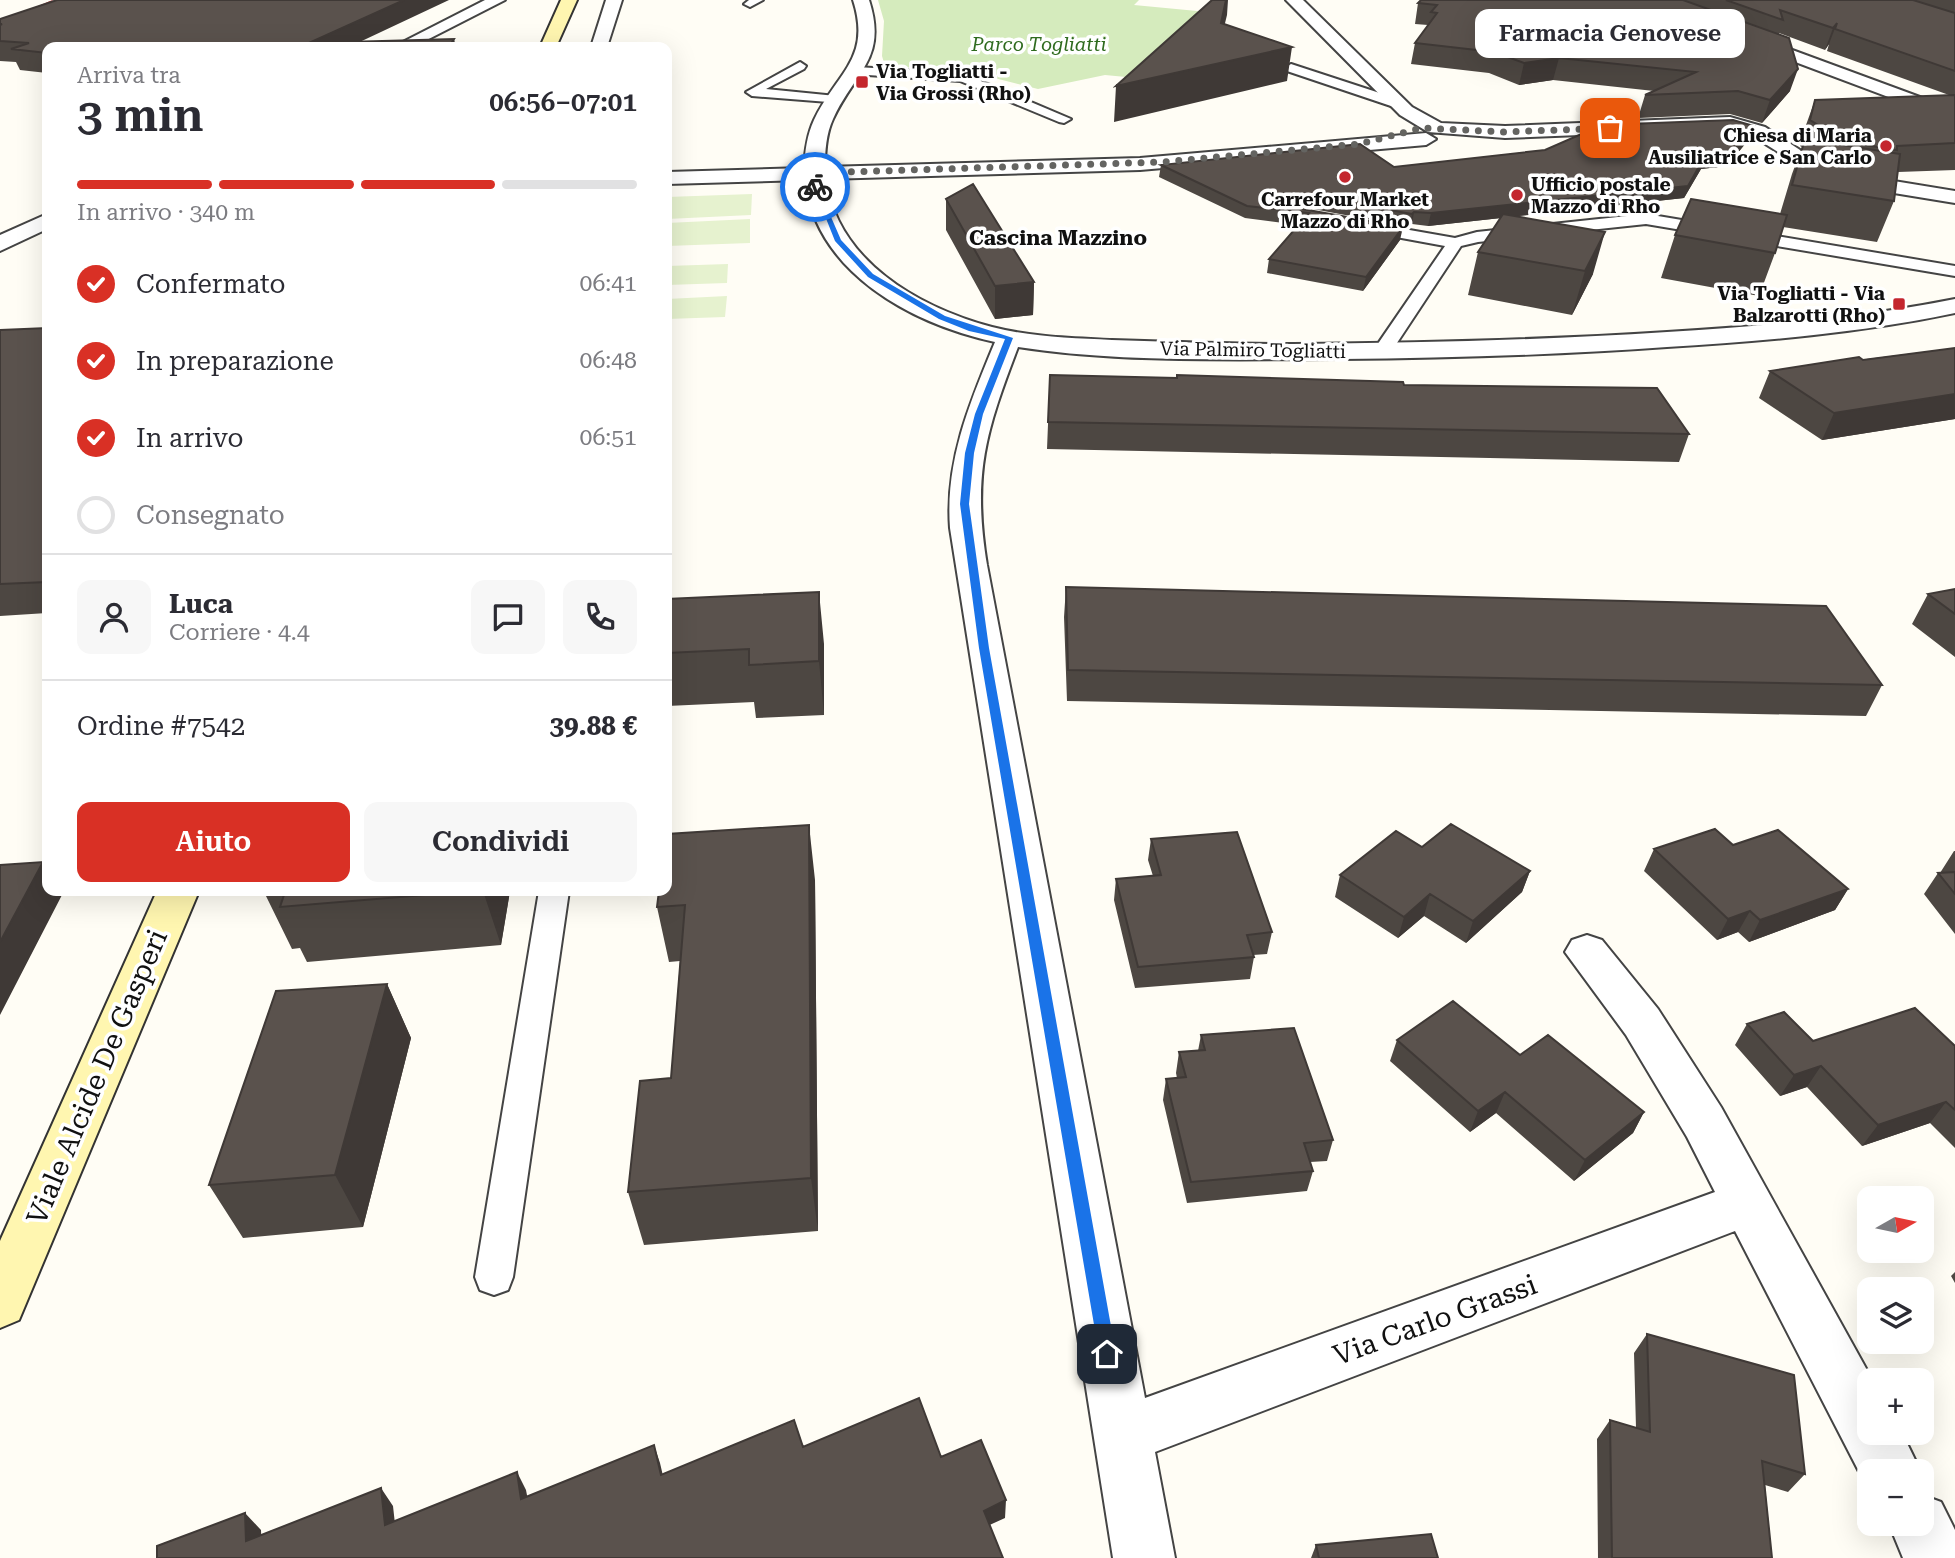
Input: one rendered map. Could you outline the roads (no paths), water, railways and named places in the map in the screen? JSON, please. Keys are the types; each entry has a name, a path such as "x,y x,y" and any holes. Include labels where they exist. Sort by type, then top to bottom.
{"street":[{"path":"411,42 498,0"},
{"path":"550,42 569,0"},
{"path":"601,42 614,0"},
{"name":"Via Palmiro Togliatti","path":"860,0 868,27 865,51 819,134 816,188 832,230 846,251 870,276 942,317 972,329 1009,338 1066,345 1161,350 1502,349 1713,337 1840,324 1955,306"},
{"path":"1294,0 1422,127"},
{"path":"1643,0 1955,116"},
{"path":"1906,96 1944,92"},
{"path":"672,176 1140,164 1359,144 1422,127 1505,132 1722,123 1749,127 1828,175"},
{"path":"1682,124 1719,142"},
{"path":"1782,168 1955,197"},
{"path":"0,244 42,223"},
{"path":"1009,338 979,414 970,453 965,516 984,648 1144,1558"},
{"name":"Viale Alcide De Gasperi","path":"0,1302 176,896"},
{"path":"1587,952 1632,1007 1668,1060 1857,1410"},
{"name":"Via Carlo Grassi","path":"1122,1434 1747,1203"},
{"path":"1925,1536 1936,1558"}],"lane":[{"path":"800,66 752,92 836,100"},
{"path":"1291,68 1422,127"},
{"path":"856,71 962,77 1064,119"},
{"path":"1348,224 1455,243 1478,237 1646,219 1955,271"},
{"path":"1382,351 1455,243"},
{"path":"495,1277 553,896"}],"railway":[{"path":"0,24 57,0"}],"place":[{"name":"Via Togliatti - Via Grossi (Rho)","path":"862,82"},
{"name":"Farmacia Genovese","path":"1610,128"},
{"name":"Chiesa di Maria Ausiliatrice e San Carlo","path":"1886,146"},
{"name":"Carrefour Market Mazzo di Rho","path":"1345,177"},
{"name":"Ufficio postale Mazzo di Rho","path":"1517,195"},
{"name":"Via Togliatti - Via Balzarotti (Rho)","path":"1899,304"}],"district":[{"name":"Cascina Mazzino","path":"1058,238"}],"park label":[{"name":"Parco Togliatti","path":"1039,44"}]}
